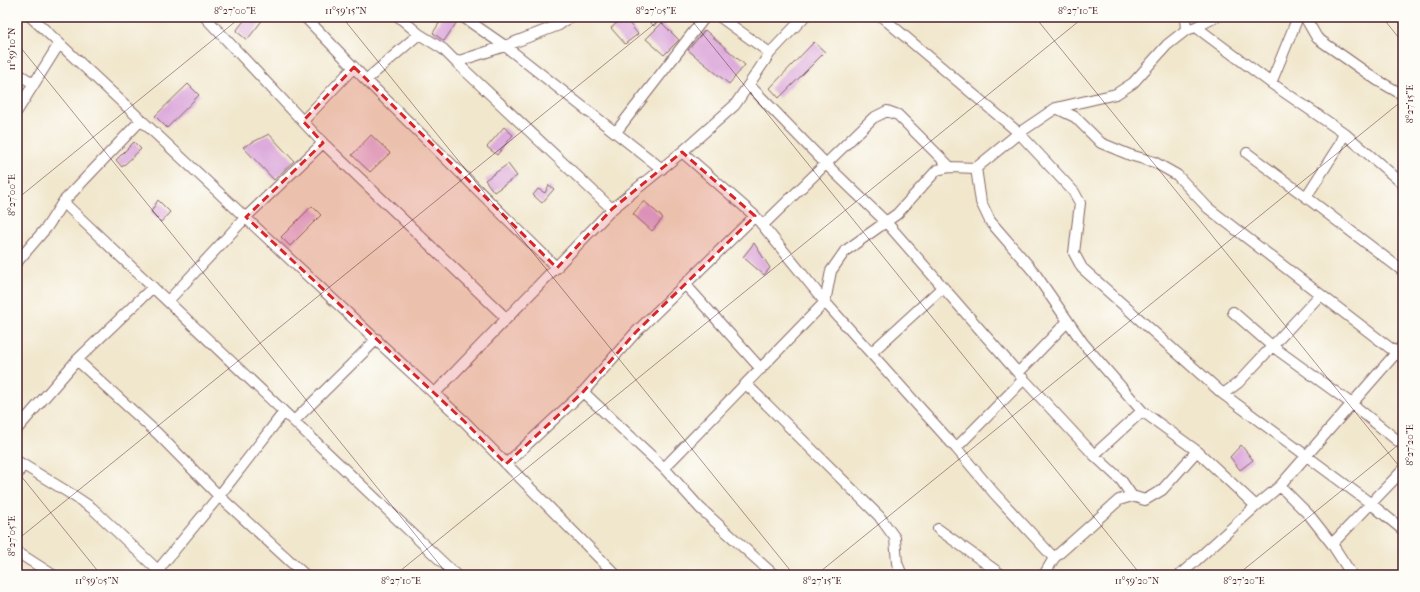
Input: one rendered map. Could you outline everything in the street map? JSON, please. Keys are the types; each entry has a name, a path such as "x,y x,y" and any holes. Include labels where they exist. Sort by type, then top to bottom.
{"street":[{"path":"31,17 464,421 616,575"},
{"path":"206,17 323,143 506,318"},
{"path":"305,17 366,80 557,268"},
{"path":"399,17 419,34 443,49 612,210"},
{"path":"463,17 505,46 662,169"},
{"path":"456,62 505,46 559,25 570,17"},
{"path":"616,132 705,17"},
{"path":"720,17 770,53"},
{"path":"434,393 612,210 682,152 735,105 770,53 804,17"},
{"path":"882,17 1019,133 1074,192 1080,203 1074,253 1082,268 1222,394 1370,503 1403,530"},
{"path":"1185,17 1191,28 1344,133 1403,184"},
{"path":"664,468 825,302 832,271 845,252 897,214 937,170 950,167 976,168 1019,133 1056,108 1116,94 1133,84 1167,45 1191,28 1216,17"},
{"path":"1270,83 1298,17"},
{"path":"1305,17 1316,38 1403,96"},
{"path":"366,80 419,34"},
{"path":"17,111 59,44"},
{"path":"303,121 354,67"},
{"path":"17,73 34,84"},
{"path":"748,84 826,164 886,222 1021,376 1094,455 1122,480 1132,496"},
{"path":"1056,108 1074,116 1101,143 1130,155 1154,162 1177,175 1208,208 1399,356"},
{"path":"763,225 873,118 887,111 898,114 950,167"},
{"path":"17,262 47,227 63,202 141,120"},
{"path":"1306,197 1338,147 1344,133"},
{"path":"168,301 246,217 323,143"},
{"path":"682,152 755,216 825,302 872,352 994,492 1054,558"},
{"path":"1247,153 1403,271"},
{"path":"976,168 981,202 990,220 1034,272 1083,343 1142,411 1197,451 1256,506"},
{"path":"63,202 456,575"},
{"path":"506,464 583,392 636,332 755,216"},
{"path":"685,284 761,368"},
{"path":"17,429 77,360 153,287"},
{"path":"872,352 943,287"},
{"path":"1222,394 1238,383 1320,295"},
{"path":"1233,312 1272,346 1352,404 1403,445"},
{"path":"956,448 1068,321"},
{"path":"294,421 377,339"},
{"path":"1185,573 1256,506 1275,491 1352,404 1399,356 1403,345"},
{"path":"77,360 158,434 219,496 305,575"},
{"path":"746,384 879,516 895,538 897,563 902,575"},
{"path":"583,392 664,468 700,508 774,575"},
{"path":"1094,455 1142,411"},
{"path":"17,476 20,463 92,508 161,572 284,412"},
{"path":"1044,575 1054,558 1120,500 1132,496 1146,500 1162,490 1197,451"},
{"path":"1332,544 1403,470"},
{"path":"1275,491 1310,516 1332,544 1352,575"},
{"path":"938,529 1002,575"},
{"path":"17,552 53,575"}],"highlighted area":[{"path":"354,67 557,268 612,209 682,152 755,216 636,332 583,392 506,464 464,421 246,217 323,143 303,121"}],"building":[{"path":"247,17 264,18 247,40 236,31"},
{"path":"443,17 450,17 457,22 444,41 433,33"},
{"path":"624,17 638,34 625,44 611,28"},
{"path":"644,17 661,17 654,26"},
{"path":"662,23 679,40 664,55 646,39"},
{"path":"705,30 745,65 729,84 688,50"},
{"path":"814,42 825,52 779,98 770,88"},
{"path":"188,84 199,95 167,128 155,116"},
{"path":"504,127 513,135 497,155 487,147"},
{"path":"269,134 294,161 274,180 243,147"},
{"path":"371,135 390,153 370,172 352,155"},
{"path":"134,142 141,149 122,167 116,160"},
{"path":"508,164 517,176 494,192 485,180"},
{"path":"549,185 554,189 542,203 533,195 538,189 545,193"},
{"path":"158,200 170,212 161,222 151,212"},
{"path":"644,201 663,218 652,231 633,214"},
{"path":"312,206 321,215 290,246 281,237"},
{"path":"754,243 770,268 764,275 743,257"},
{"path":"1241,445 1253,460 1240,470 1230,457"}]}
